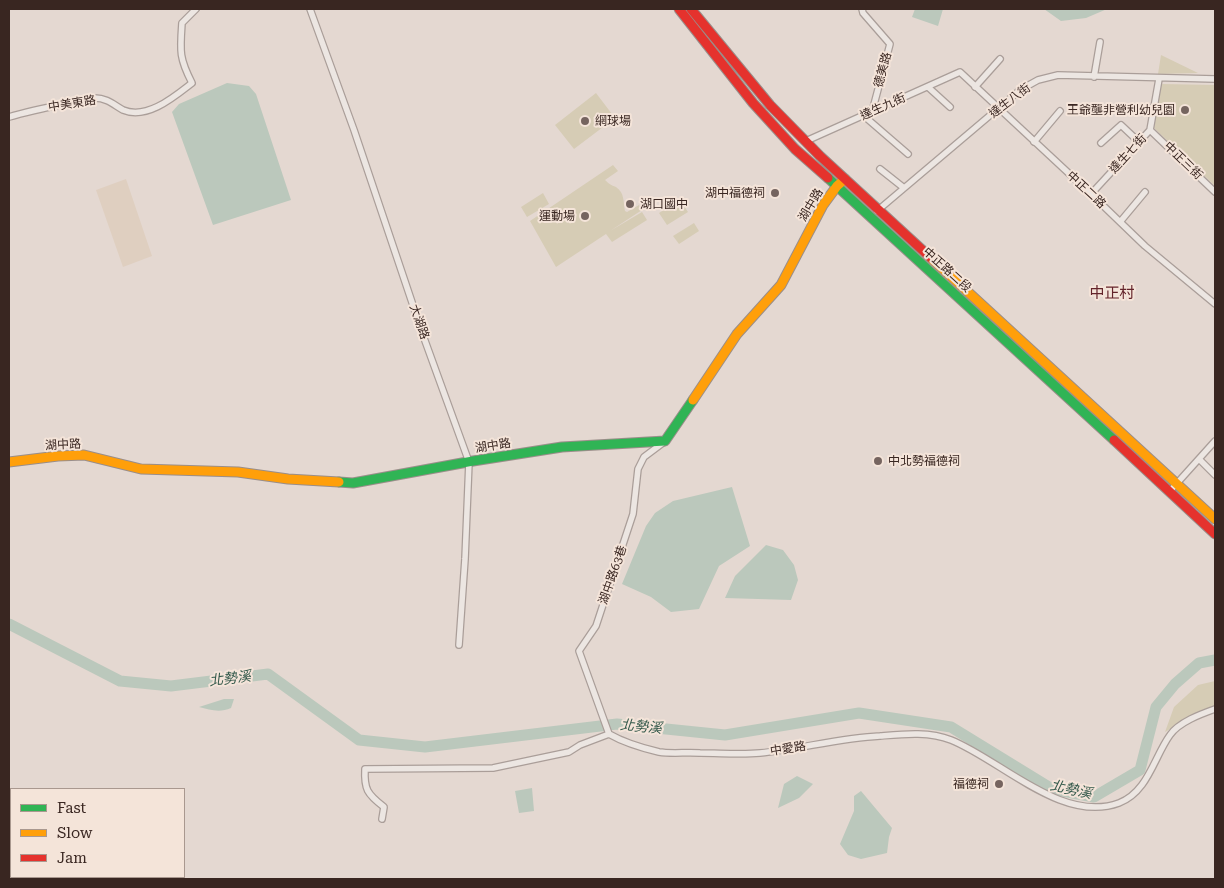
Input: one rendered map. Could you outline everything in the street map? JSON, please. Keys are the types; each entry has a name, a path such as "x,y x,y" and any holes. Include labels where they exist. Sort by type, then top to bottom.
{"main road":[{"name":"中正路二段","path":"679,9 753,103 795,150 837,186 1215,534"},
{"name":"中正路二段","path":"691,9 770,105 845,179 1062,380 1178,482 1215,519"},
{"name":"湖中路","path":"9,462 84,455 141,469 238,472 288,479 354,483 469,462 562,448 665,441 737,334 781,285 823,205 837,186 845,179"}],"street":[{"name":"中美東路","path":"9,117 96,98 111,101 123,110 135,113 150,109 172,99 192,83 182,62 180,45 182,23 196,9"},
{"name":"大湖路","path":"310,9 469,462 465,559 458,645"},
{"name":"德美路","path":"862,9 863,14 890,44 872,112"},
{"path":"1094,77 1100,42"},
{"path":"975,87 1000,59"},
{"name":"達生九街","path":"806,141 960,72"},
{"name":"中正二路","path":"960,72 1145,246 1215,304"},
{"name":"達生八街","path":"871,218 998,108 1020,90 1038,80 1058,75 1215,79"},
{"name":"達生七街","path":"1091,194 1150,130 1159,78"},
{"path":"928,86 950,107"},
{"path":"1034,142 1060,111"},
{"path":"864,116 908,154"},
{"path":"1101,143 1121,125 1139,142"},
{"name":"中正三街","path":"1150,130 1215,192"},
{"path":"880,169 904,188"},
{"path":"1120,222 1145,192"},
{"name":"湖中路63巷","path":"609,734 579,651 596,626 633,514 638,469 644,457 665,441"},
{"path":"1170,491 1215,441"},
{"path":"1199,460 1215,475"},
{"name":"中愛路","path":"609,734 617,739 660,752 759,753 864,737 908,734 935,736 949,739 968,748 1057,800 1082,806 1102,806 1118,803 1129,797 1137,790 1152,769 1170,735 1180,726 1215,709"},
{"path":"382,819 384,807 373,799 364,784 365,769 494,768 569,752 580,745 609,734"}],"shaded area":[{"path":"915,9 943,9 938,26 912,17"},
{"path":"1044,9 1107,9 1086,18 1061,21"},
{"path":"1161,55 1198,73 1158,74"},
{"path":"227,83 249,86 256,94 291,200 213,225 172,112 179,104"},
{"name":"王爺壟非營利幼兒園","path":"1161,84 1215,85 1215,186 1154,128"},
{"name":"網球場","path":"596,93 615,118 574,149 555,125"},
{"path":"613,165 618,171 605,180 621,192 625,211 627,212 639,205 642,210 610,231 642,212 647,220 612,242 606,234 556,267 530,221"},
{"path":"126,179 152,256 123,267 96,190"},
{"path":"543,193 549,204 527,217 521,207"},
{"path":"680,200 688,212 667,225 659,213"},
{"path":"694,223 699,231 679,244 673,236"},
{"path":"732,487 750,546 719,566 699,609 671,612 651,597 622,584 646,526 655,513 673,501"},
{"path":"766,545 783,550 794,565 798,580 791,600 725,598 735,576"},
{"path":"1215,681 1215,706 1200,712 1165,732 1174,707 1198,685"},
{"path":"224,699 234,699 231,708 219,711 199,707"},
{"path":"797,776 813,784 799,798 778,808 784,784"},
{"path":"532,788 534,811 519,813 515,791"},
{"path":"861,791 892,828 887,853 861,859 848,855 840,844 854,811 854,796"}],"waterway":[{"name":"北勢溪","path":"9,624 120,681 171,686 268,674 359,740 425,747 617,724 725,735 859,713 951,727 1052,789 1094,797 1140,770 1156,707 1175,684 1199,663 1215,660"}],"traffic: fast":[{"path":"828,178 1114,440"},
{"path":"339,482 353,483 562,447 665,441 693,400"}],"traffic: slow":[{"path":"693,400 737,334 781,285 823,205 837,186 845,179"},
{"path":"931,258 1215,519"},
{"path":"9,462 84,455 141,469 238,472 288,479 339,482"}],"traffic: jam":[{"path":"679,9 753,103 795,149 828,178"},
{"path":"691,9 770,105 820,156 931,258"},
{"path":"1114,440 1215,534"}],"place":[{"name":"王爺壟非營利幼兒園","path":"1185,110"},
{"name":"網球場","path":"585,121"},
{"name":"湖中福德祠","path":"775,193"},
{"name":"湖口國中","path":"630,204"},
{"name":"運動場","path":"585,216"},
{"name":"中北勢福德祠","path":"878,461"},
{"name":"福德祠","path":"999,784"}],"district":[{"name":"中正村","path":"1112,294"}]}
